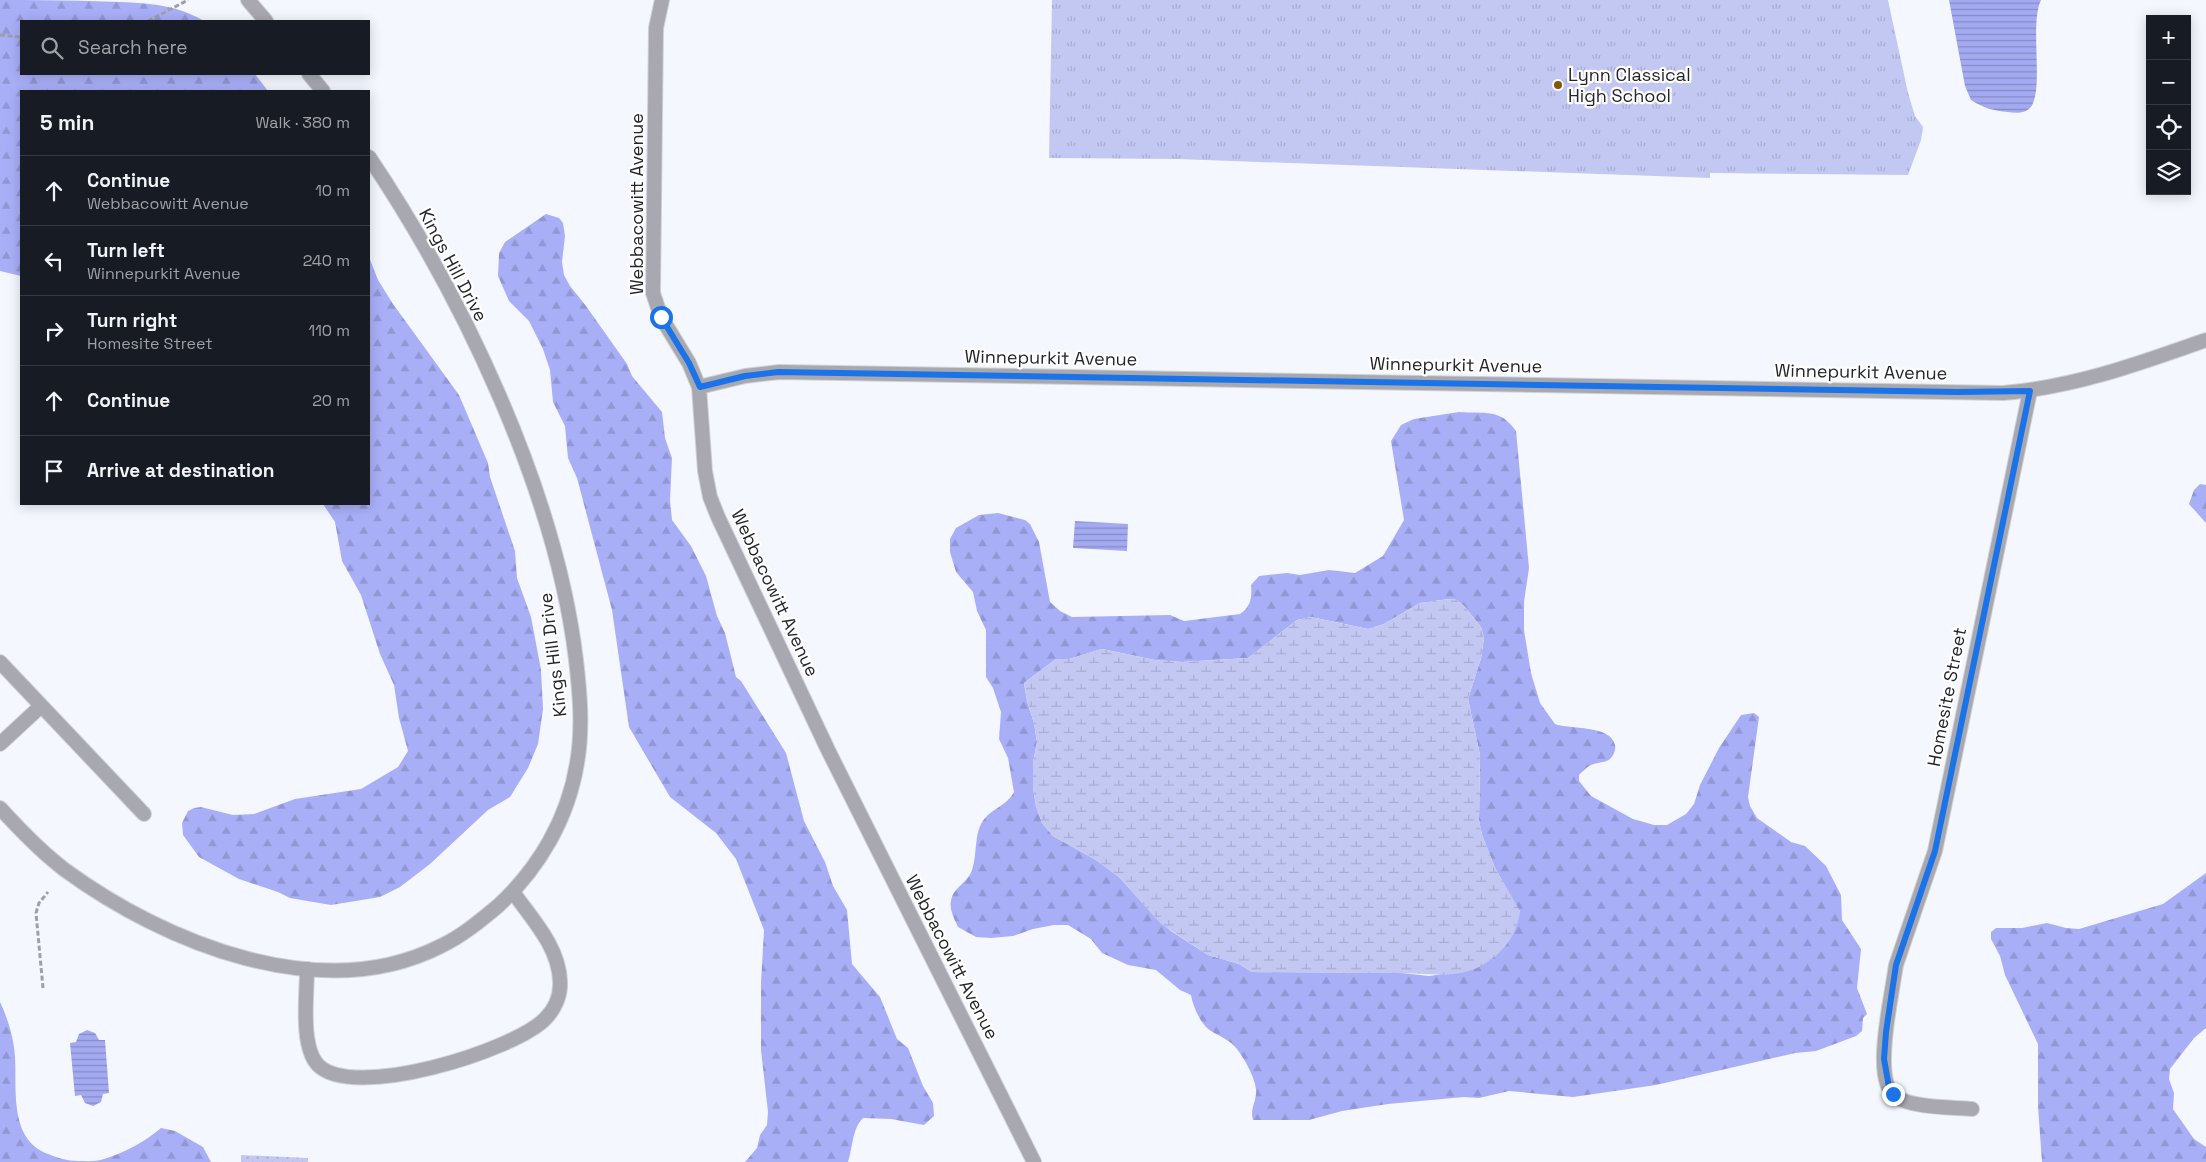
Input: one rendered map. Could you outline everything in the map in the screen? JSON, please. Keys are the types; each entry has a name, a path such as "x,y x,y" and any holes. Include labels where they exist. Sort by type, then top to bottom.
{"street":[{"path":"248,0 265,20"},
{"name":"Webbacowitt Avenue","path":"662,0 656,28 653,294 661,317 689,363 700,387 704,471 710,497 828,750 1034,1162"},
{"path":"310,75 322,90"},
{"name":"Kings Hill Drive","path":"0,808 26,835 63,868 143,918 223,951 261,962 307,969 346,970 376,967 430,951 471,928 512,892 530,872 556,832 570,797 577,762 580,704 569,610 556,557 518,444 486,370 439,275 370,159"},
{"name":"Winnepurkit Avenue","path":"700,387 745,376 778,372 1956,392 2030,391 2083,381 2206,340"},
{"name":"Homesite Street","path":"1972,1109 1905,1102 1893,1094 1889,1087 1884,1059 1896,965 1935,851 2030,391"},
{"path":"0,662 144,814"},
{"path":"0,744 41,706"},
{"path":"307,969 306,1019 310,1052 319,1066 328,1073 345,1078 374,1078 440,1065 481,1053 511,1041 538,1025 552,1010 560,991 559,971 554,952 512,892"}],"path":[{"path":"150,20 188,0"},
{"path":"0,35 20,37"},
{"path":"43,988 36,913 38,905 48,892"}],"green space":[{"path":"0,0 149,4 177,9 202,20 20,20 20,75 256,75 267,90 20,90 20,276 0,271"},
{"name":"Lynn Classical High School","path":"1052,0 1888,0 1908,93 1915,116 1923,127 1921,140 1908,175 1710,173 1710,178 1177,159 1049,158"},
{"path":"546,214 559,218 563,223 565,236 562,262 564,275 570,286 627,364 632,376 662,412 665,438 672,458 670,500 672,520 691,546 706,576 717,616 725,633 736,677 741,681 786,753 804,821 825,862 833,886 847,910 852,964 880,997 897,1039 908,1048 923,1086 933,1103 934,1116 924,1125 891,1119 863,1118 857,1127 848,1162 745,1162 757,1148 760,1135 767,1125 768,1112 761,1050 761,983 764,930 736,859 716,833 670,797 629,727 612,610 577,478 568,458 565,426 553,402 550,370 543,349 529,321 509,301 498,276 499,253 505,242"},
{"path":"370,260 378,280 393,304 459,395 488,463 490,477 515,551 517,578 531,617 541,670 543,709 538,744 528,768 510,797 488,810 430,864 400,887 380,897 331,905 290,898 239,879 199,857 183,835 182,823 188,811 194,808 201,807 233,815 254,814 295,799 361,789 398,767 408,751 399,718 394,685 380,654 361,595 342,561 335,522 324,505 370,505"},
{"path":"1459,412 1484,413 1498,415 1516,431 1529,568 1524,602 1524,630 1531,673 1540,703 1555,724 1598,731 1612,738 1615,745 1613,756 1606,761 1591,765 1579,775 1579,781 1591,796 1633,819 1654,825 1667,825 1686,814 1694,804 1700,785 1719,748 1741,715 1754,713 1759,717 1748,797 1750,806 1757,818 1791,842 1805,846 1826,866 1841,895 1842,920 1861,949 1857,988 1867,1014 1863,1018 1862,1031 1856,1036 1816,1051 1795,1053 1656,1085 1573,1097 1509,1091 1479,1098 1464,1097 1388,1104 1342,1111 1309,1120 1253,1120 1252,1110 1256,1089 1255,1083 1240,1053 1231,1043 1204,1025 1191,995 1180,990 1156,970 1128,965 1102,953 1091,939 1068,925 1054,925 1033,929 1013,936 991,938 976,937 958,927 952,911 952,896 972,870 977,836 981,824 985,818 1008,800 1014,792 1008,758 999,739 1001,712 993,688 986,677 986,630 977,611 973,592 956,572 950,552 950,539 956,528 979,515 998,513 1025,520 1030,524 1039,542 1050,602 1060,611 1072,617 1170,615 1184,621 1240,614 1249,605 1251,585 1259,576 1287,573 1300,575 1329,570 1355,573 1383,556 1404,520 1391,441 1401,425 1414,419","holes":["1449,599 1457,600 1481,627 1484,638 1481,658 1468,699 1480,755 1479,820 1482,835 1495,868 1519,911 1499,951 1478,967 1429,976 1402,973 1252,972 1239,964 1208,955 1171,931 1155,917 1119,877 1096,860 1053,836 1042,823 1036,806 1033,788 1033,763 1037,742 1024,683 1056,659 1069,659 1102,649 1155,660 1182,662 1248,658 1297,620 1311,617 1368,629 1384,624 1420,603"]},
{"path":"2200,484 2206,485 2206,523 2189,504 2194,490"},
{"path":"1449,599 1457,600 1465,607 1481,627 1484,638 1481,658 1468,699 1480,755 1479,820 1482,835 1495,868 1520,911 1516,929 1507,944 1495,957 1479,967 1469,971 1447,974 1252,972 1239,964 1208,955 1161,924 1119,877 1096,860 1053,836 1042,823 1036,806 1033,788 1033,763 1037,742 1024,683 1056,659 1069,659 1102,649 1155,660 1182,662 1248,658 1297,620 1311,617 1368,629 1384,624 1420,603"},
{"path":"2206,873 2206,1028 2194,1038 2170,1069 2169,1079 2174,1093 2173,1109 2194,1139 2206,1147 2206,1162 2042,1162 2038,1106 2038,1044 2005,975 2000,956 1991,939 1991,932 1996,928 2022,928 2047,923 2079,929 2163,904"},
{"path":"0,1002 8,1022 13,1043 16,1099 21,1126 35,1147 66,1160 98,1161 134,1146 161,1128 175,1131 203,1147 211,1162 0,1162"},
{"path":"241,1155 308,1158 308,1162 241,1162"}],"shaded area":[{"path":"1949,0 2041,0 2036,25 2036,87 2034,100 2028,110 2016,113 1998,111 1984,107 1971,100 1965,86"},
{"path":"1075,521 1128,524 1127,551 1073,548"},
{"path":"87,1030 95,1033 99,1040 105,1040 109,1093 103,1094 101,1102 93,1106 85,1103 81,1095 75,1096 70,1043 76,1042 79,1034"}],"place":[{"name":"Lynn Classical High School","path":"1558,85"}],"route":[{"path":"661,317 689,363 700,387 745,376 778,372 2003,393 2030,391 1978,635 1935,851 1896,965 1884,1045 1886,1071 1889,1087 1893,1094"}]}
